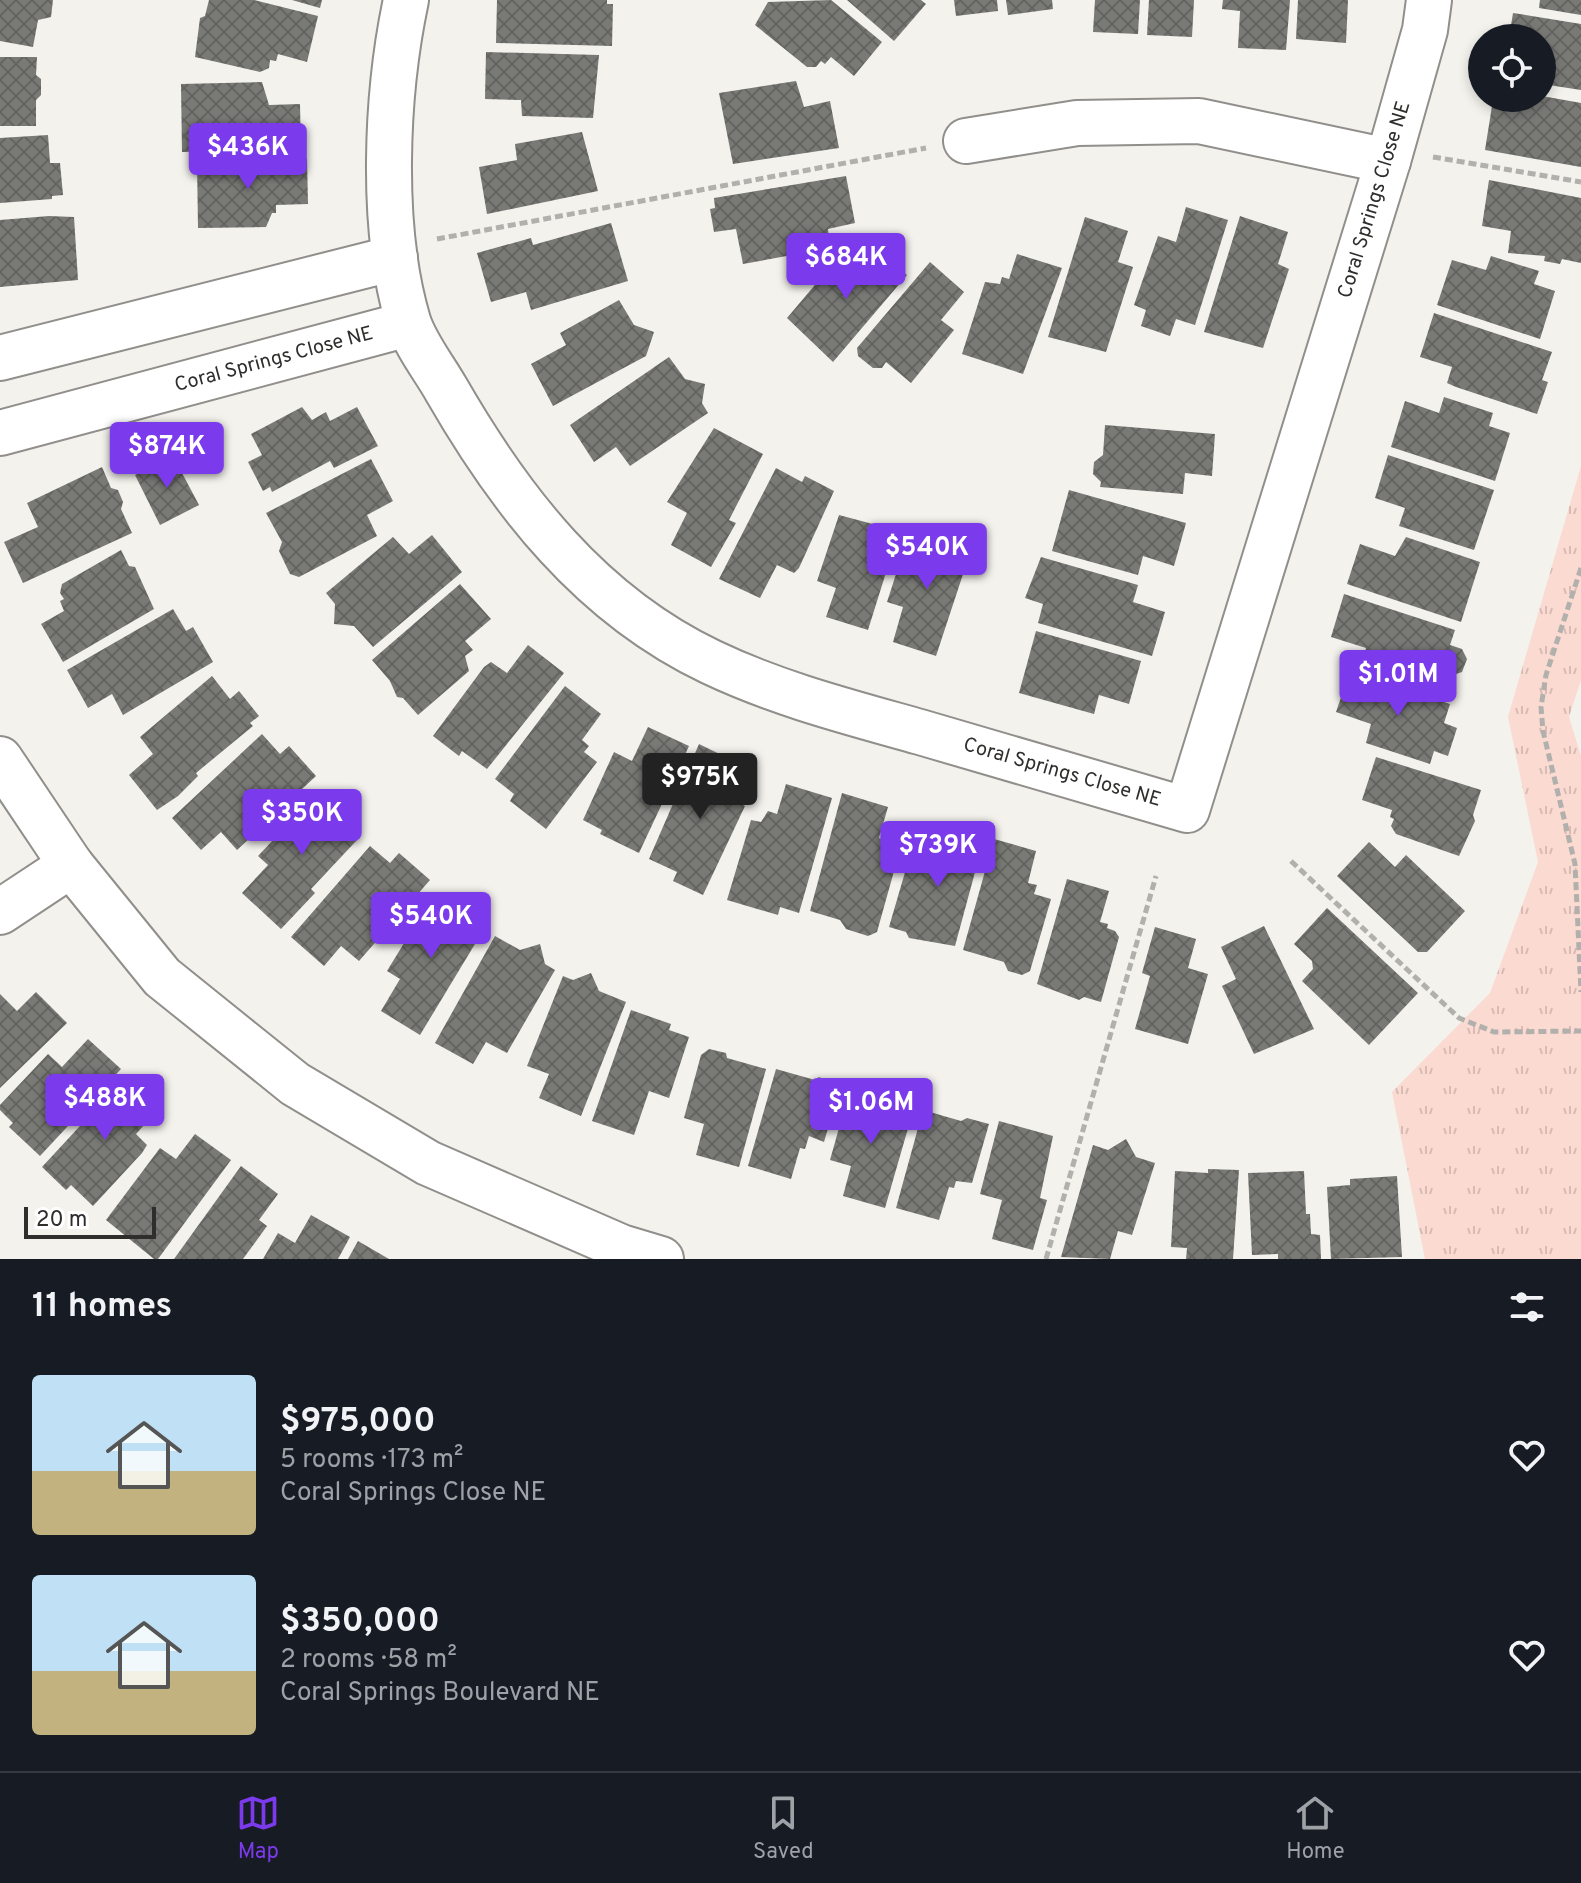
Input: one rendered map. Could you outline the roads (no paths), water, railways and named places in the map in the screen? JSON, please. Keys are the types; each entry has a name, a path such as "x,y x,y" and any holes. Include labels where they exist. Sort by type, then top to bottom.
{"street":[{"name":"Coral Springs Close NE","path":"406,0 394,56 390,165 395,258 408,324 468,427 517,501 575,568 655,632 775,691 1187,810 1388,161 1425,30 1429,0"},
{"path":"966,141 1077,123 1199,121 1388,161"},
{"path":"0,358 395,258"},
{"name":"Coral Springs Close NE","path":"0,433 408,324"},
{"path":"0,759 71,865 162,977 295,1084 428,1163 621,1247 661,1259"},
{"path":"0,912 71,865"}]}
